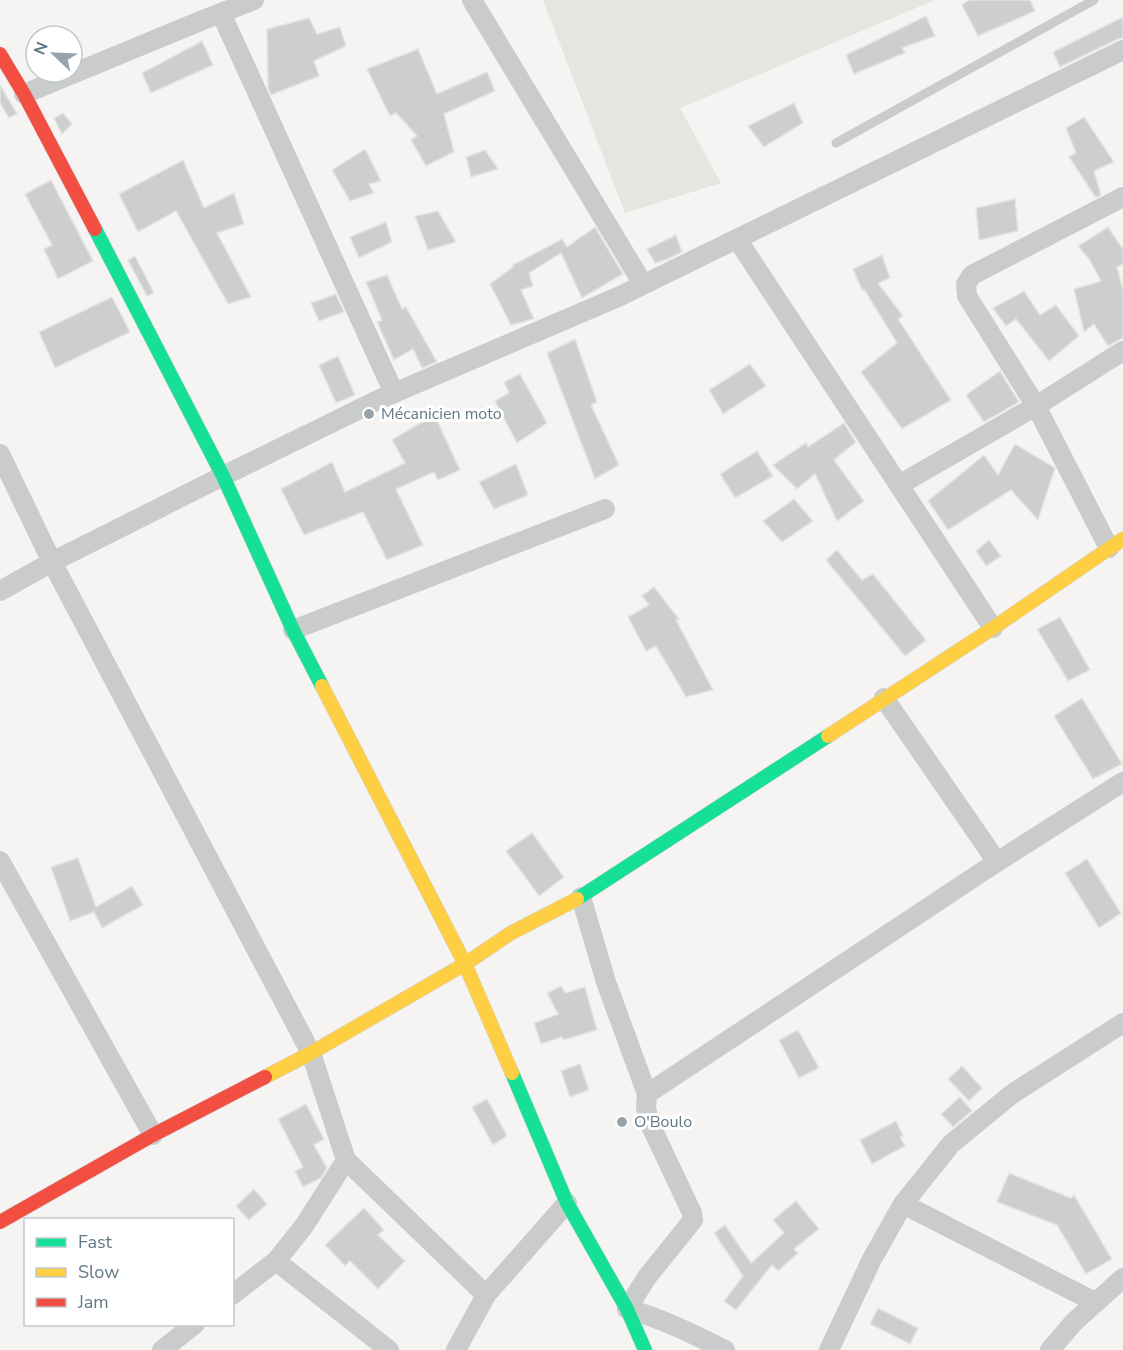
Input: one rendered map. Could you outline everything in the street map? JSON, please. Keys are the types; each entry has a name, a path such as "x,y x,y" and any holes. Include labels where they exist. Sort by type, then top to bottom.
{"street":[{"path":"24,94 254,0"},
{"path":"472,0 643,284"},
{"path":"221,13 394,393"},
{"path":"0,591 52,562 223,476 394,393 618,297 1123,50"},
{"path":"0,54 24,94 223,476 293,630 465,964 567,1203 627,1309 645,1350"},
{"path":"0,1222 153,1135 311,1053 465,964 512,933 581,897 993,628 1116,544 1036,406 967,296 966,284 972,274 1123,197"},
{"path":"737,239 993,628"},
{"path":"899,486 1036,406 1123,351"},
{"path":"0,454 52,562 311,1053 346,1160 486,1295"},
{"path":"293,630 605,509"},
{"path":"884,698 997,862"},
{"path":"647,1094 997,862 1123,782"},
{"path":"0,861 153,1135"},
{"path":"581,897 606,982 647,1094 648,1122 692,1213 693,1220 647,1277 627,1309"},
{"path":"829,1350 872,1259 903,1204 951,1144 1012,1094 1123,1023"},
{"path":"234,1293 276,1261 304,1226 346,1160"},
{"path":"456,1350 486,1295 567,1203"},
{"path":"903,1204 1095,1302"},
{"path":"276,1261 388,1350"},
{"path":"1050,1350 1074,1322 1123,1278"},
{"path":"627,1309 643,1313 725,1350"},
{"path":"162,1350 192,1326"}],"lane":[{"path":"836,143 1094,0"}],"shaded area":[{"path":"543,0 935,0 680,108 721,183 625,213"}],"building":[{"path":"969,0 1030,0 1035,11 978,36 962,5"},
{"path":"926,16 935,36 902,48 905,53 854,74 846,55"},
{"path":"1123,17 1123,38 1060,67 1053,52"},
{"path":"309,18 317,34 340,27 346,46 314,61 319,76 271,95 268,88 267,29"},
{"path":"202,41 213,65 151,93 142,73"},
{"path":"418,49 437,94 487,72 495,91 444,114 454,152 426,166 411,140 417,136 396,113 390,116 367,69"},
{"path":"0,85 17,114 9,118 0,103"},
{"path":"794,103 803,123 764,147 748,126"},
{"path":"63,113 72,124 62,134 54,118"},
{"path":"1084,117 1114,162 1094,171 1101,195 1096,198 1069,157 1076,153 1066,128"},
{"path":"365,149 381,181 369,184 374,193 350,201 332,170"},
{"path":"485,150 498,169 471,177 466,157"},
{"path":"183,160 204,208 234,193 244,224 217,233 251,297 228,304 176,211 138,232 119,194"},
{"path":"51,180 93,261 58,279 44,249 52,245 25,194"},
{"path":"1015,199 1018,231 979,240 976,208"},
{"path":"438,211 456,242 428,250 415,216"},
{"path":"386,222 392,242 359,258 350,237"},
{"path":"595,227 623,274 582,298 561,253 529,273 533,286 521,290 534,319 511,325 490,284 513,265 562,239 567,247"},
{"path":"1108,227 1123,249 1123,264 1117,267 1123,290 1123,338 1108,346 1094,324 1084,332 1074,289 1101,281 1089,259 1078,246"},
{"path":"676,235 682,252 655,263 647,249"},
{"path":"882,255 890,278 878,283 903,316 898,319 951,400 902,429 861,372 897,343 864,289 862,290 853,269"},
{"path":"135,256 154,293 147,296 128,260"},
{"path":"387,275 402,309 406,307 437,362 422,368 413,349 394,360 377,322 382,320 366,282"},
{"path":"1024,291 1040,315 1056,305 1079,336 1049,361 1016,319 1006,326 993,308"},
{"path":"336,294 344,312 319,321 311,303"},
{"path":"112,297 130,332 55,368 39,332"},
{"path":"575,339 597,402 591,405 619,465 595,479 547,353"},
{"path":"338,356 355,395 336,403 319,365"},
{"path":"750,364 766,386 723,414 709,390"},
{"path":"1000,371 1019,402 984,422 966,395"},
{"path":"520,374 547,423 517,443 495,401 509,393 504,382"},
{"path":"435,416 460,470 438,480 434,472 396,489 423,545 387,560 363,512 304,535 281,489 332,462 345,492 405,463 392,440"},
{"path":"844,423 856,442 834,460 864,501 837,521 815,474 797,489 773,465 806,443 808,447"},
{"path":"1015,444 1055,468 1038,520 1011,490 948,530 928,501 984,455 998,475"},
{"path":"757,451 773,476 735,498 720,474"},
{"path":"516,464 528,495 494,509 479,482"},
{"path":"794,499 813,521 782,542 763,521"},
{"path":"989,540 1001,556 986,566 976,551"},
{"path":"837,550 862,580 873,574 926,640 905,656 826,560"},
{"path":"654,587 679,619 676,620 713,690 686,697 656,646 646,651 628,617 649,605 642,596"},
{"path":"1060,617 1090,670 1068,681 1037,629"},
{"path":"1082,698 1122,764 1093,779 1054,716"},
{"path":"532,833 564,877 539,896 506,851"},
{"path":"78,858 96,907 132,886 143,905 102,928 94,912 70,921 51,867"},
{"path":"1087,859 1121,913 1099,928 1065,873"},
{"path":"561,986 565,993 585,987 597,1030 541,1044 534,1023 558,1014 547,993"},
{"path":"798,1030 819,1068 799,1078 779,1040"},
{"path":"580,1064 589,1090 570,1097 561,1071"},
{"path":"962,1066 982,1088 969,1101 948,1079"},
{"path":"960,1097 972,1111 953,1127 941,1114"},
{"path":"487,1099 507,1136 493,1145 472,1107"},
{"path":"306,1104 324,1139 314,1145 327,1168 321,1178 303,1187 295,1171 303,1167 278,1119"},
{"path":"896,1121 905,1146 872,1164 860,1140"},
{"path":"1009,1173 1071,1198 1074,1195 1112,1259 1086,1274 1057,1225 997,1202"},
{"path":"254,1189 267,1204 249,1220 236,1206"},
{"path":"796,1201 819,1229 794,1249 798,1253 778,1271 772,1265 736,1310 724,1301 743,1276 714,1233 725,1225 751,1263 784,1233 773,1220"},
{"path":"364,1208 384,1230 378,1235 405,1261 378,1289 350,1261 345,1266 325,1245"},
{"path":"878,1308 918,1328 910,1344 870,1324"}],"traffic: fast":[{"path":"95,229 223,476 293,630 322,686"},
{"path":"577,899 828,736"},
{"path":"512,1073 567,1203 627,1309 645,1350"}],"traffic: slow":[{"path":"828,736 993,628 1123,539"},
{"path":"322,686 465,964 512,1073"},
{"path":"265,1077 465,964 511,933 577,899"}],"traffic: jam":[{"path":"0,54 24,94 95,229"},
{"path":"0,1222 153,1135 265,1077"}],"place":[{"name":"Mécanicien moto","path":"369,414"},
{"name":"O'Boulo","path":"622,1122"}]}
